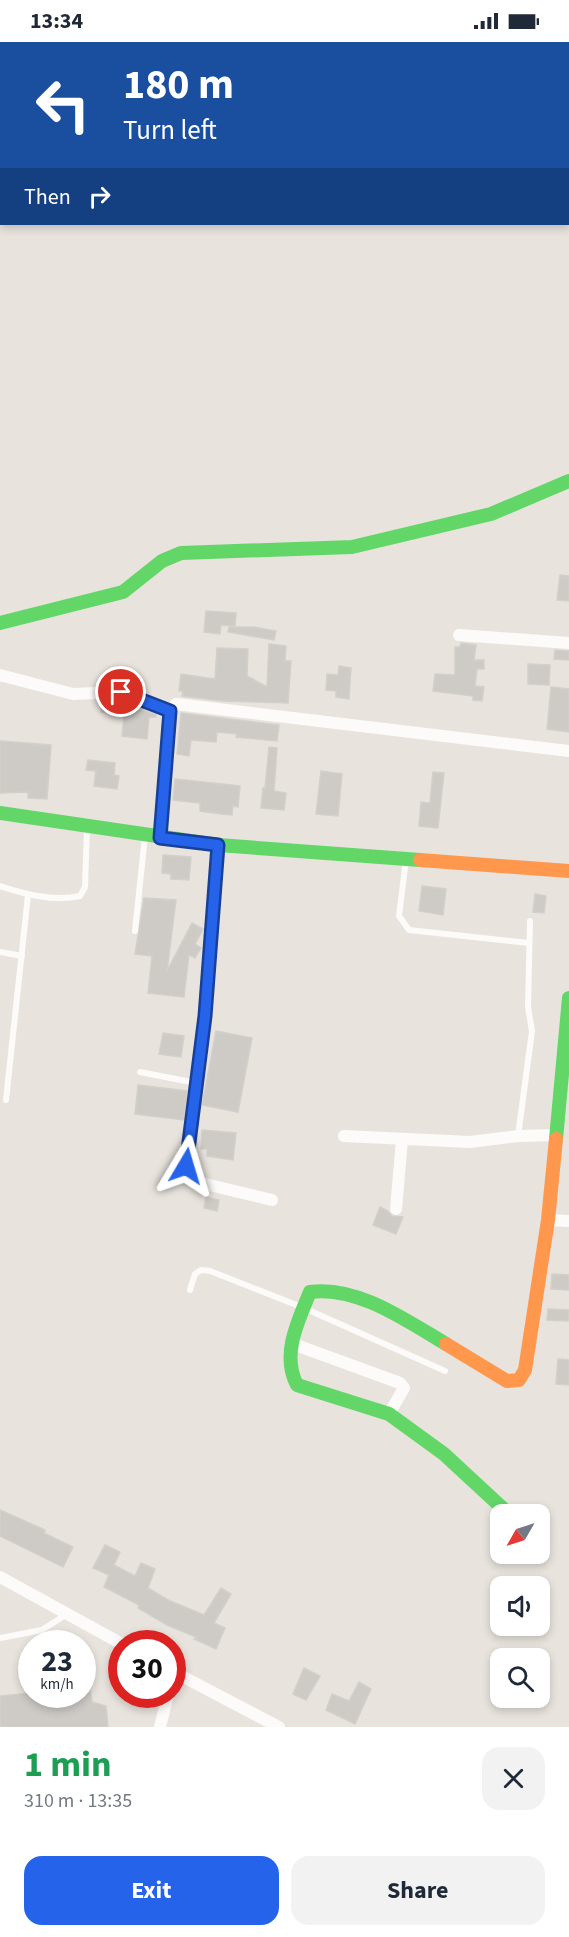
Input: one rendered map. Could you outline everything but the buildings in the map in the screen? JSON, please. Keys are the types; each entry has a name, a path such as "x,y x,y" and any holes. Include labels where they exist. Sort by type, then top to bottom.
{"street":[{"path":"0,624 123,592 162,561 181,553 352,547 491,514 569,481"},
{"path":"459,635 569,643"},
{"path":"0,675 72,694 121,692 170,711"},
{"path":"160,838 170,711 176,704 569,751"},
{"path":"0,813 218,845 569,871"},
{"path":"218,845 205,1016 186,1166 193,1181 272,1200"},
{"path":"498,1504 444,1454 389,1414 297,1385 291,1378 289,1362 310,1292 321,1287 370,1301 507,1381 519,1380 525,1370 548,1220 557,1135 565,1110 569,998"},
{"path":"344,1136 470,1142 518,1136 557,1135"},
{"path":"396,1209 402,1140"},
{"path":"548,1220 569,1221"},
{"path":"293,1344 400,1383 404,1388 389,1414"},
{"path":"0,1577 108,1636"},
{"path":"186,1679 279,1727"},
{"path":"160,1727 165,1708"}],"lane":[{"path":"0,886 28,896 69,899 80,896 85,886 87,826"},
{"path":"135,931 145,835"},
{"path":"406,859 399,916 409,930 529,943"},
{"path":"6,1100 28,896"},
{"path":"518,1136 532,1031 528,1007 530,921"},
{"path":"0,952 21,956"},
{"path":"140,1072 196,1083"},
{"path":"190,1290 195,1274 201,1270 304,1308 445,1371"},
{"path":"0,1638 42,1630 67,1614"}],"traffic: fast":[{"path":"0,623 123,592 162,561 181,553 352,547 491,514 569,481"},
{"path":"0,813 218,845 420,860"},
{"path":"556,1139 569,998"},
{"path":"446,1344 363,1299 328,1291 310,1292 293,1338 292,1374 297,1385 389,1414 444,1454 498,1504"}],"traffic: slow":[{"path":"420,860 569,871"},
{"path":"446,1344 507,1381 519,1380 525,1370 548,1220 556,1139"}],"route":[{"path":"121,692 170,711 160,838 218,845 205,1016 186,1166"}]}
